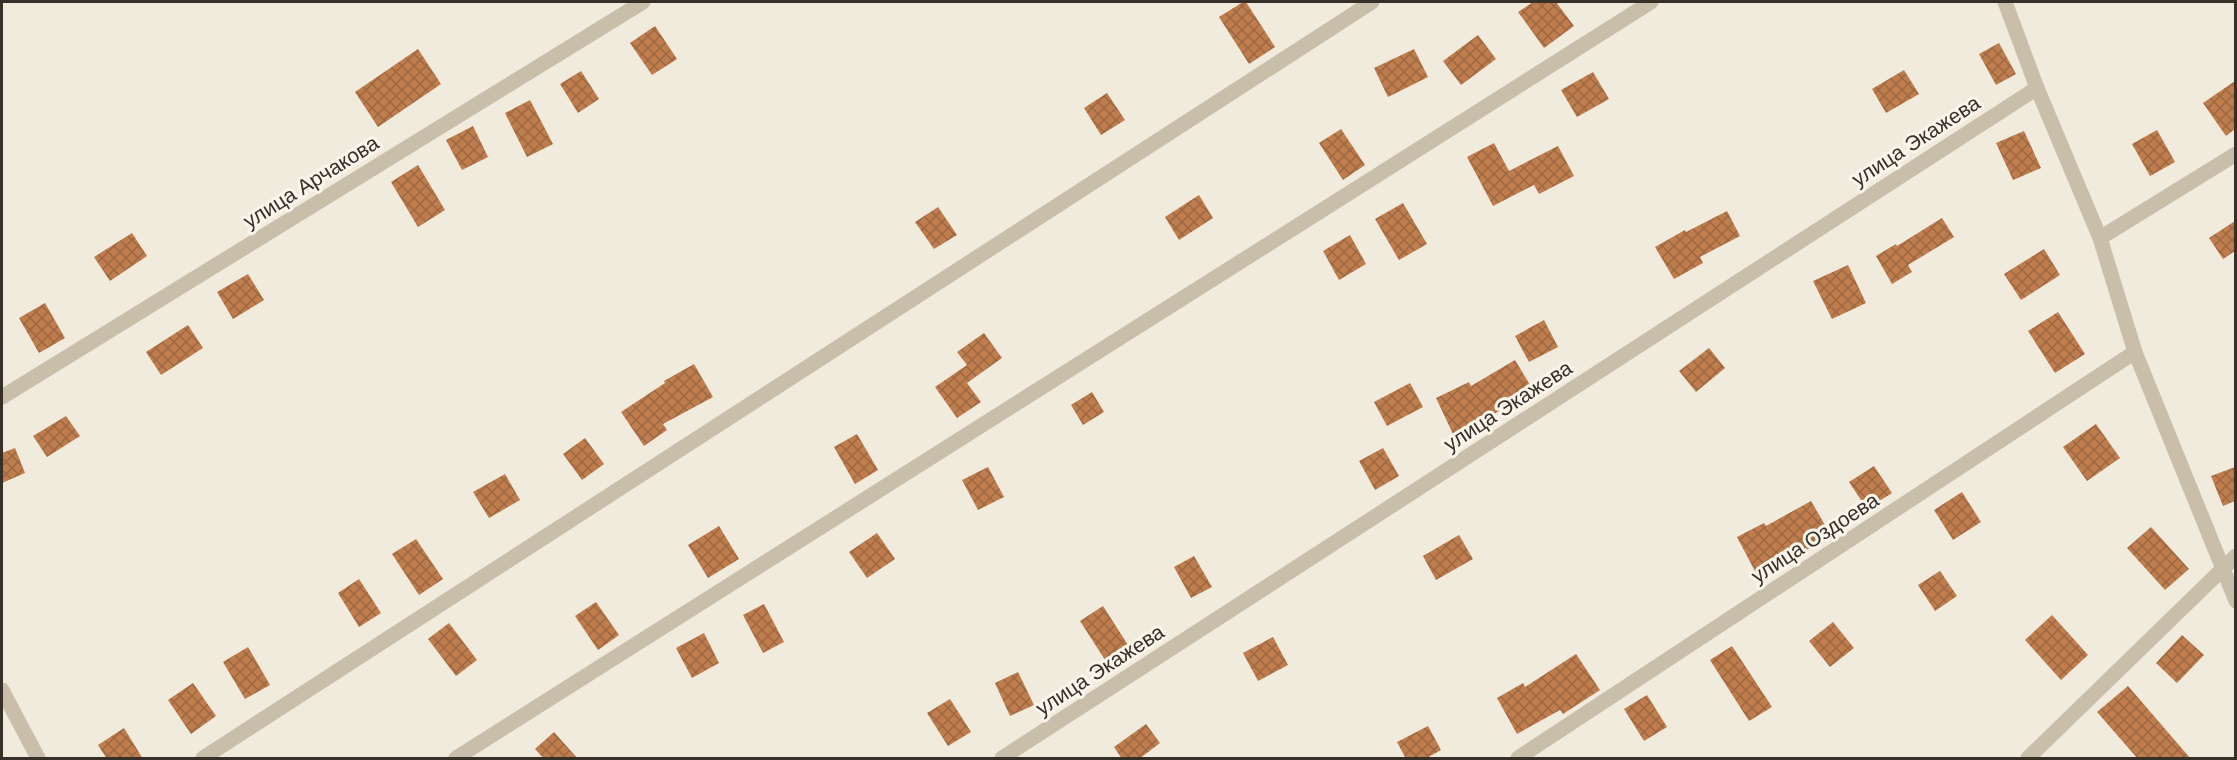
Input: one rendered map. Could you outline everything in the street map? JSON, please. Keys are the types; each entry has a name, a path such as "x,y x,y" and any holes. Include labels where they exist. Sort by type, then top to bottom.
{"street":[{"name":"улица Арчакова","path":"2,397 643,2"},
{"path":"203,759 1372,2"},
{"path":"456,759 1651,2"},
{"path":"2005,2 2037,88 2100,238 2135,352 2235,601"},
{"name":"улица Экажева","path":"1002,759 2037,88"},
{"path":"2100,238 2235,154"},
{"name":"улица Оздоева","path":"1518,759 2135,352"},
{"path":"2028,759 2235,556"},
{"path":"2,690 38,759"}],"building":[{"path":"1246,2 1275,47 1249,64 1219,17"},
{"path":"1533,2 1556,2 1574,26 1544,48 1518,12"},
{"path":"655,26 677,59 652,75 630,43"},
{"path":"1478,35 1496,59 1461,85 1443,61"},
{"path":"1999,43 2016,74 1996,85 1979,54"},
{"path":"418,49 441,84 378,127 355,92"},
{"path":"1414,49 1428,77 1388,97 1374,68"},
{"path":"1904,70 1919,94 1886,113 1872,89"},
{"path":"581,71 599,99 578,113 560,84"},
{"path":"1593,72 1609,99 1577,117 1561,90"},
{"path":"2235,81 2235,129 2226,136 2203,103"},
{"path":"1107,93 1125,120 1101,135 1084,108"},
{"path":"530,100 553,144 527,157 505,113"},
{"path":"473,126 488,157 462,170 446,140"},
{"path":"1341,129 1365,165 1343,180 1319,143"},
{"path":"2157,130 2175,162 2150,176 2132,144"},
{"path":"2024,131 2041,168 2013,180 1996,143"},
{"path":"1494,143 1509,171 1558,146 1574,176 1539,194 1534,185 1493,206 1467,157"},
{"path":"418,165 445,210 418,227 391,182"},
{"path":"1199,195 1213,218 1179,240 1165,217"},
{"path":"1403,203 1427,244 1399,260 1375,219"},
{"path":"938,207 957,235 934,249 915,222"},
{"path":"1727,211 1740,236 1700,257 1703,263 1674,279 1655,247"},
{"path":"1942,218 1954,237 1908,265 1912,272 1892,284 1876,256 1896,244 1897,246"},
{"path":"2235,221 2235,251 2223,259 2209,238"},
{"path":"132,233 147,256 110,281 94,257"},
{"path":"1350,235 1366,264 1339,280 1323,251"},
{"path":"2044,249 2060,275 2021,300 2004,274"},
{"path":"1848,265 1866,303 1832,319 1813,281"},
{"path":"248,274 264,300 233,319 217,292"},
{"path":"45,303 65,338 39,353 19,318"},
{"path":"2058,312 2085,354 2055,373 2028,331"},
{"path":"1544,320 1558,347 1529,362 1515,336"},
{"path":"188,325 203,348 161,375 146,352"},
{"path":"984,333 1002,358 967,383 981,402 957,418 935,387 967,365 957,352"},
{"path":"1709,348 1725,368 1696,392 1679,371"},
{"path":"1515,360 1533,390 1486,419 1453,434 1436,398 1469,382 1471,386"},
{"path":"694,364 713,397 663,424 667,430 644,446 621,412 665,383 664,381"},
{"path":"1410,383 1423,407 1387,426 1374,402"},
{"path":"1092,392 1104,412 1083,425 1071,405"},
{"path":"66,416 80,436 47,457 33,436"},
{"path":"2096,424 2120,458 2087,481 2063,447"},
{"path":"857,434 878,470 855,484 834,447"},
{"path":"585,438 604,464 582,480 563,454"},
{"path":"15,448 25,473 2,483 2,453"},
{"path":"1383,448 1399,476 1375,490 1359,461"},
{"path":"1874,466 1892,493 1867,509 1849,482"},
{"path":"988,467 1004,497 978,510 962,480"},
{"path":"2235,467 2235,501 2223,506 2211,476"},
{"path":"505,474 520,500 489,518 473,492"},
{"path":"1962,492 1981,522 1953,540 1934,510"},
{"path":"1811,501 1832,537 1757,575 1737,537 1764,523 1766,526"},
{"path":"719,526 739,559 708,578 688,545"},
{"path":"2151,527 2189,569 2165,590 2127,548"},
{"path":"877,533 895,559 867,578 849,552"},
{"path":"1459,535 1473,559 1436,580 1423,556"},
{"path":"416,539 443,579 419,595 392,554"},
{"path":"1194,556 1212,587 1191,598 1174,567"},
{"path":"1940,571 1957,596 1935,611 1918,585"},
{"path":"359,579 381,613 359,627 338,593"},
{"path":"596,602 619,635 598,650 575,616"},
{"path":"764,604 784,642 763,653 743,615"},
{"path":"1103,606 1128,645 1105,660 1080,621"},
{"path":"2052,615 2088,655 2061,680 2025,640"},
{"path":"1833,622 1854,648 1830,667 1809,641"},
{"path":"449,623 477,660 456,676 428,639"},
{"path":"704,633 719,663 692,678 676,648"},
{"path":"2182,635 2204,655 2177,683 2156,663"},
{"path":"1273,637 1288,665 1258,681 1243,653"},
{"path":"1732,646 1772,707 1749,721 1710,660"},
{"path":"248,647 270,685 245,699 223,662"},
{"path":"1576,654 1600,690 1563,714 1560,710 1517,734 1497,698 1523,683 1525,687"},
{"path":"1018,672 1034,705 1010,716 995,683"},
{"path":"193,683 216,716 191,734 168,700"},
{"path":"2128,686 2191,759 2138,759 2097,712"},
{"path":"1647,695 1667,727 1644,741 1624,709"},
{"path":"950,699 971,732 948,746 927,713"},
{"path":"1146,724 1160,743 1139,759 1122,759 1114,747"},
{"path":"1428,726 1441,750 1425,759 1406,759 1397,742"},
{"path":"124,728 143,759 107,759 98,745"},
{"path":"554,732 578,759 544,759 535,749"}]}
